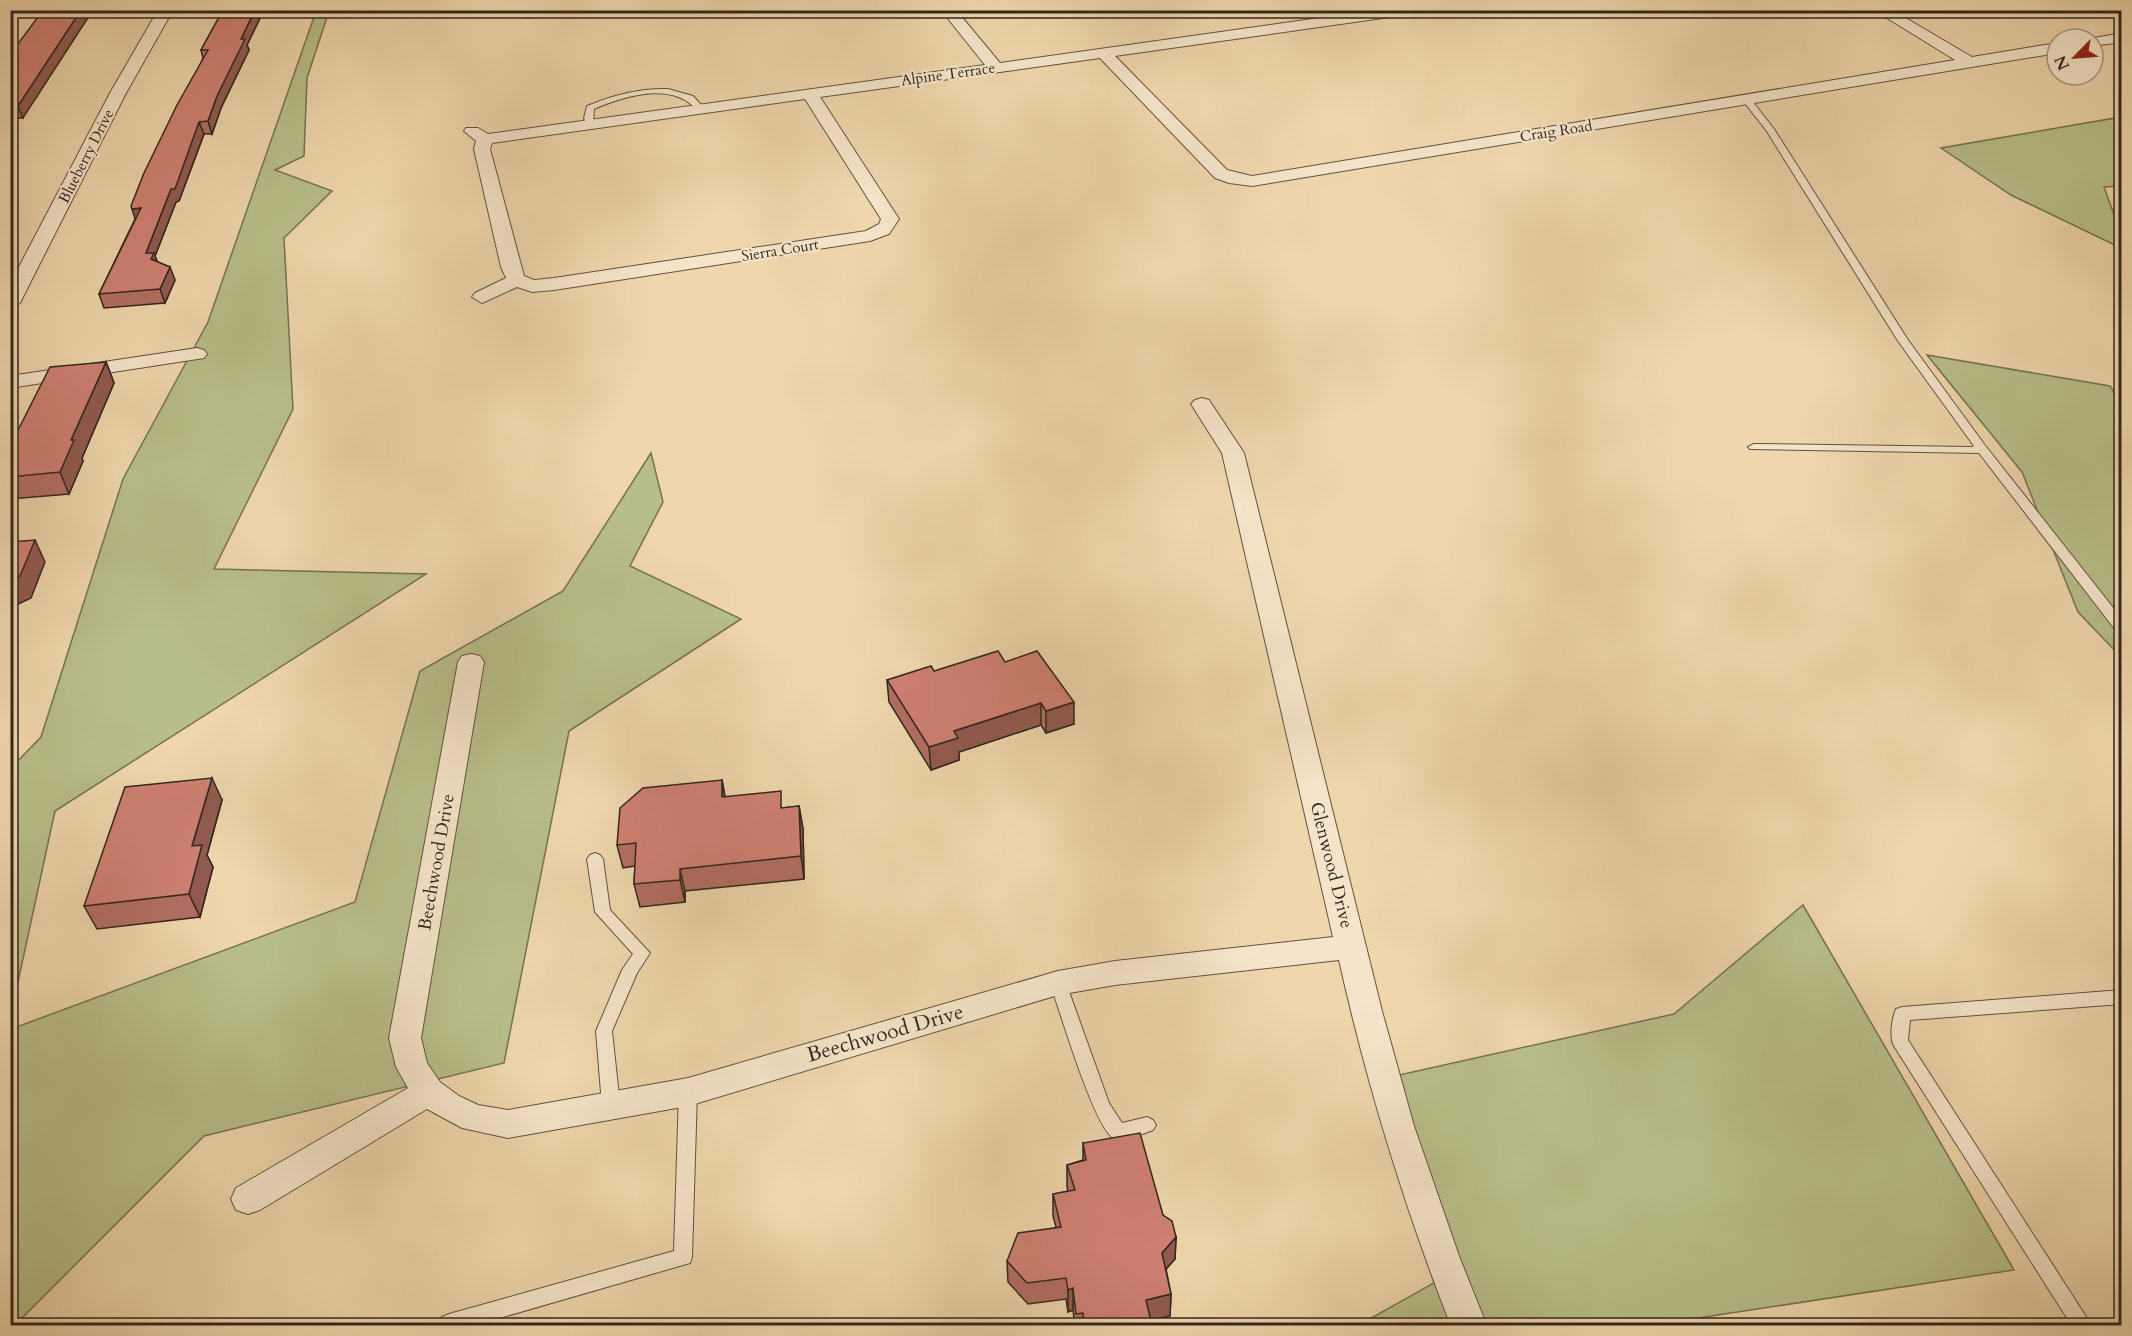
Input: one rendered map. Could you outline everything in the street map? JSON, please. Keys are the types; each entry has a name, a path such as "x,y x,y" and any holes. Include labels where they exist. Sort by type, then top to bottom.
{"street":[{"name":"Blueberry Drive","path":"10,303 118,93 166,10"},
{"path":"507,10 528,13 551,10"},
{"path":"948,10 996,68"},
{"name":"Alpine Terrace","path":"516,280 510,267 478,134 590,123 1411,10"},
{"path":"1881,10 1969,62"},
{"path":"2105,40 2121,37"},
{"name":"Craig Road","path":"1104,53 1221,174 1239,181 1252,182 2045,50"},
{"name":"Sierra Court","path":"516,280 532,286 554,284 870,236 882,231 889,225 890,219 809,93"},
{"path":"482,297 516,280"},
{"path":"10,382 197,354"},
{"name":"Glenwood Drive","path":"1202,404 1233,453 1397,1126 1441,1256 1469,1326"},
{"name":"Beechwood Drive","path":"471,662 405,1038 412,1067 428,1092 447,1106 474,1118 508,1124 687,1092 1058,983 1115,973 1352,947"},
{"path":"248,1198 428,1092"}],"lane":[{"path":"590,123 588,118 590,108 620,96 671,91 690,97 700,108"},
{"path":"1746,99 1770,129 1903,341 1980,446 2121,629"},
{"path":"1754,447 1975,451 1980,446"},
{"path":"595,859 603,912 642,954 630,970 604,1031 611,1106"},
{"path":"1058,983 1101,1106 1118,1132 1147,1125"},
{"path":"2083,1326 1900,1041 1902,1014 2121,997"},
{"path":"449,1326 449,1323 682,1257 687,1092"}],"green space":[{"path":"316,11 329,11 307,78 304,156 275,170 332,191 284,238 293,409 214,569 426,574 55,811 11,1014 11,768 41,737 123,479 208,322"},
{"path":"2121,117 2121,186 2104,187 2121,234 2121,248 2011,195 1941,148"},
{"path":"1927,355 2110,386 2122,405 2121,657 2078,612 2022,472"},
{"path":"651,453 663,502 630,566 741,619 569,731 504,1063 204,1136 15,1325 11,1326 11,1029 355,902 420,671 563,591"},
{"path":"1803,905 2014,1270 1672,1322 1671,1325 1357,1326 1434,1283 1381,1079 1674,1014"}],"building":[{"path":"43,10 81,10 18,106 13,106 10,110 10,55"},
{"path":"223,10 255,10 241,39 245,39 217,96 208,121 199,122 175,189 171,189 146,253 154,253 151,259 170,267 160,289 99,294 141,208 132,209 131,206 144,173 177,105 208,50 201,50"},
{"path":"106,362 71,440 74,440 60,472 10,477 10,446 50,367"},
{"path":"35,540 20,576 10,581 10,542"},
{"path":"998,651 1005,662 1037,651 1074,702 1046,711 1041,703 954,731 958,738 929,747 887,680 931,666 934,671"},
{"path":"212,778 192,846 202,845 189,894 84,906 125,787"},
{"path":"722,780 722,797 781,791 781,808 799,806 801,856 680,869 680,880 634,884 636,843 617,845 620,808 643,788"},
{"path":"1140,1133 1163,1215 1172,1221 1176,1237 1162,1253 1171,1294 1146,1300 1152,1326 1084,1326 1083,1313 1076,1314 1073,1288 1068,1290 1066,1278 1027,1283 1007,1261 1018,1233 1061,1227 1053,1194 1075,1190 1067,1165 1086,1160 1083,1143"}]}
